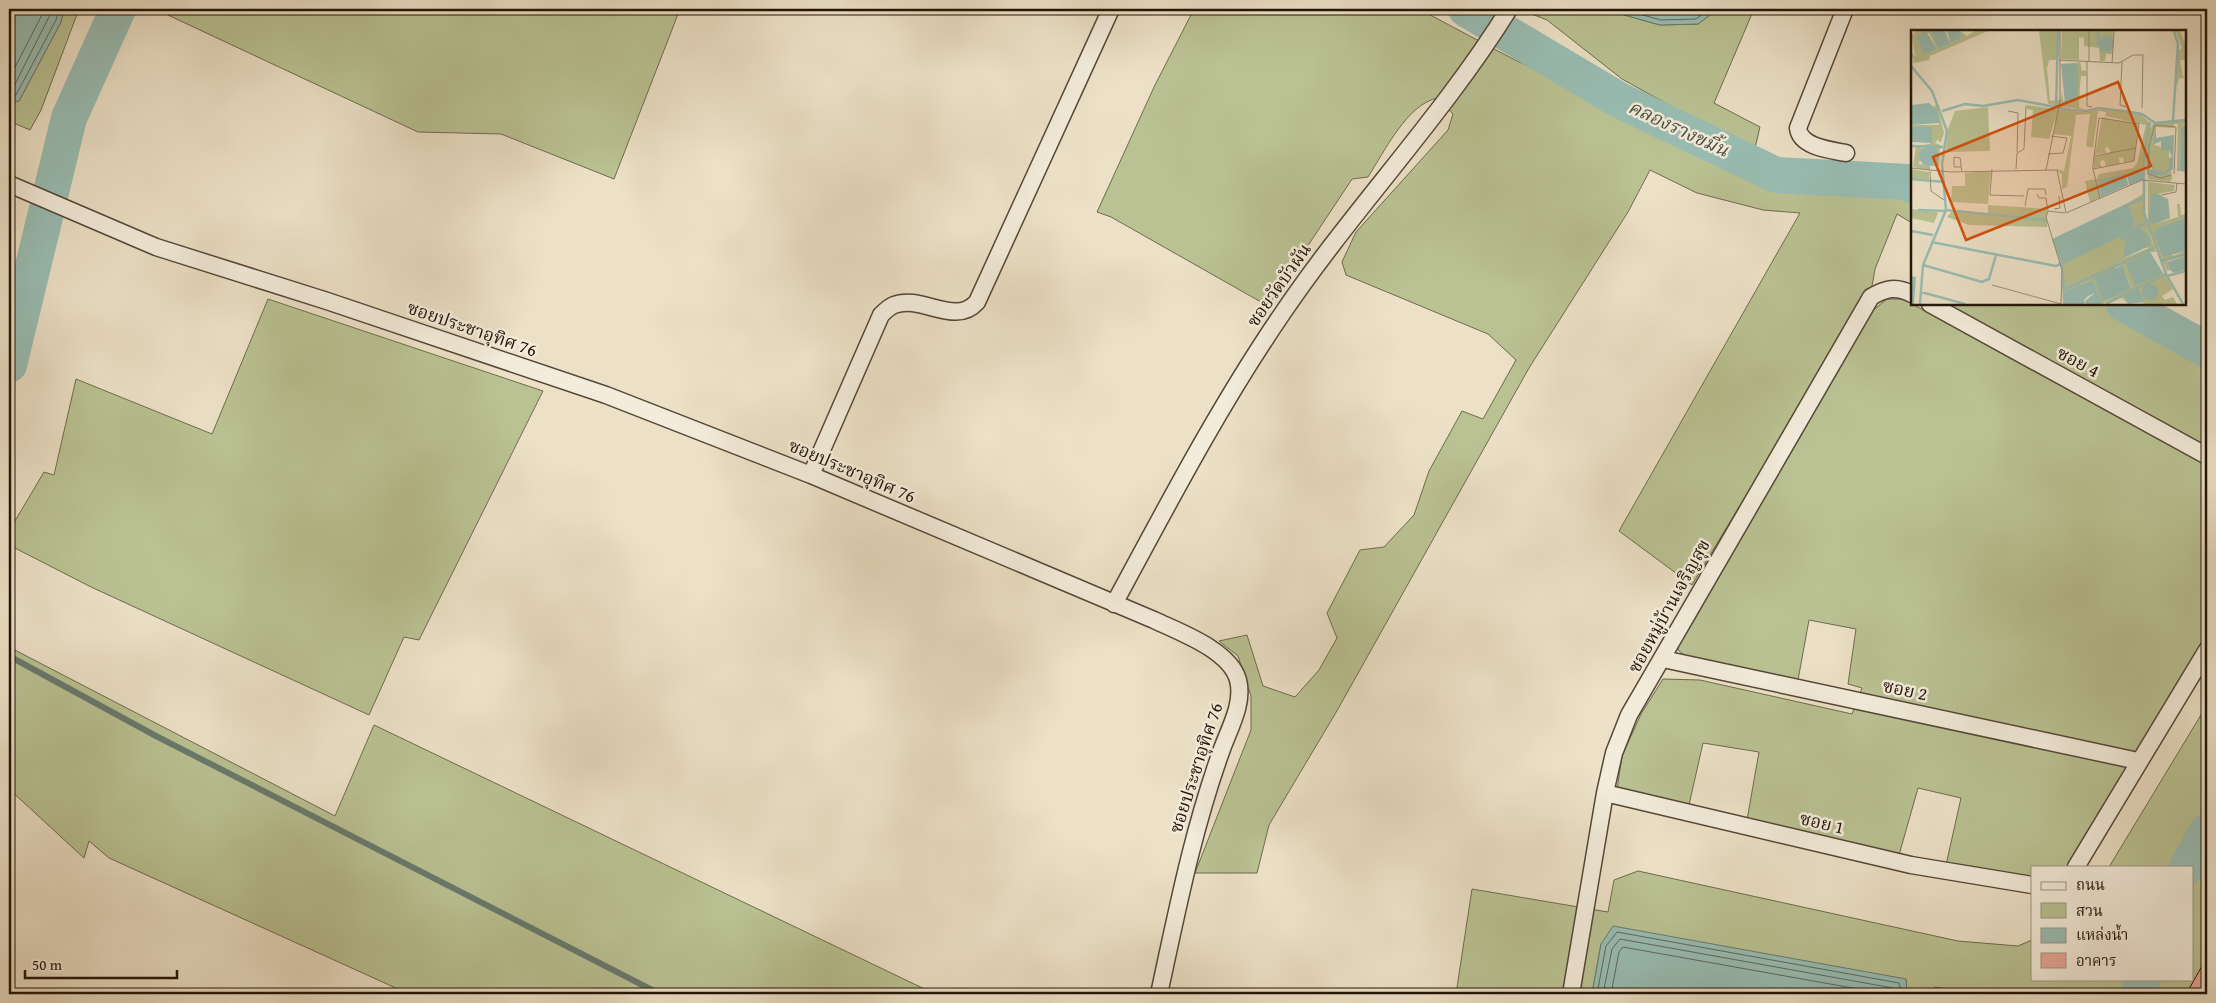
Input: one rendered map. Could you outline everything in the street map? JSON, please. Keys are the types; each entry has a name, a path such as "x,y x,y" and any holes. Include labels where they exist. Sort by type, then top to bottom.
{"street":[{"path":"811,475 881,315 894,305 908,304 959,313 970,310 978,302 1112,9"},
{"name":"ซอยวัดบัวผัน","path":"1114,604 1198,449 1282,314 1345,225 1438,113 1479,56 1509,9"},
{"path":"1845,9 1798,128 1802,138 1808,142 1846,153"},
{"name":"ซอยประชาอุทิศ 76","path":"9,184 122,234 606,395 811,475 1154,620 1206,646 1226,660 1238,679 1239,704 1214,772 1193,840 1159,994"},
{"name":"ซอยหมู่บ้านเจริญสุข","path":"1571,994 1605,793 1614,752 1629,715 1871,297 1885,289 1907,291"},
{"name":"ซอย 4","path":"1932,305 2207,456"},
{"path":"2077,866 2138,761 2207,650"},
{"name":"ซอย 2","path":"1663,659 2138,761"},
{"name":"ซอย 1","path":"1605,793 1912,865 2031,885"}],"green space":[{"path":"64,9 79,9 41,110 30,130 9,121 9,103 19,101 61,22"},
{"path":"155,9 680,9 614,179 501,134 418,132"},
{"path":"1194,9 1419,9 1515,60 1674,132 1692,148 1744,171 1795,188 1905,191 1911,194 1911,222 1897,214 1875,269 1872,286 1692,585 1619,531 1800,213 1763,210 1697,193 1650,170 1628,212 1529,368 1338,709 1269,825 1257,873 1195,873 1251,730 1251,696 1238,656 1219,641 1247,635 1263,686 1295,697 1319,670 1337,638 1327,613 1360,550 1384,547 1414,515 1429,471 1462,411 1483,419 1516,360 1488,334 1346,275 1342,262 1356,232 1448,130 1453,114 1438,98 1427,102 1407,119 1389,142 1368,177 1352,179 1268,306 1111,217 1097,212 1155,85"},
{"path":"1519,9 1603,9 1660,25 1698,24 1718,9 1754,9 1714,103 1760,127 1754,152 1622,79 1547,20"},
{"path":"268,299 543,391 419,640 404,637 369,715 91,587 9,545 9,531 44,472 54,475 76,379 212,434"},
{"path":"1887,299 1903,299 2207,465 2207,636 2070,866 2031,866 2031,879 1946,865 1961,798 1918,788 1899,855 1747,820 1759,752 1703,743 1689,805 1617,790 1622,756 1641,714 1663,679 1700,680 1852,714 1862,688 1848,684 1856,629 1809,620 1798,680 1689,659 1678,650 1679,642 1872,311"},
{"path":"1950,305 2114,305 2201,355 2207,359 2207,453"},
{"path":"9,647 335,816 374,725 935,994 409,994 109,858 89,841 84,858 9,789"},
{"path":"2207,705 2207,814 2195,834 2181,866 2110,866"},
{"path":"2207,857 2207,968 2193,994 2153,994 2160,980 2194,980 2195,874"},
{"path":"1638,871 1958,941 2018,946 2031,940 2031,980 2131,980 2124,994 1979,994 1935,987 1929,994 1907,994 1906,979 1601,944 1592,994 1456,994 1472,889 1608,912 1614,880"}],"water":[{"path":"9,9 64,9 61,22 19,101 9,103"},
{"path":"1603,9 1718,9 1698,24 1660,25"},
{"path":"1613,926 1906,979 1907,994 1592,994 1601,944"}],"building":[{"path":"2207,957 2207,994 2200,994 2189,989"}],"waterway":[{"path":"9,365 69,118 118,9"},
{"name":"คลองรางขมิ้น","path":"1466,9 1619,100 1776,175 1908,182 1911,184"},
{"name":"คลองรางขมิ้น","path":"1476,14 1479,9"},
{"path":"9,300 23,308"},
{"name":"คลองรางขมิ้น","path":"2126,305 2207,350"},
{"path":"9,656 156,736 660,994"},
{"path":"2188,866 2207,831"},
{"path":"2138,994 2143,980"}]}
